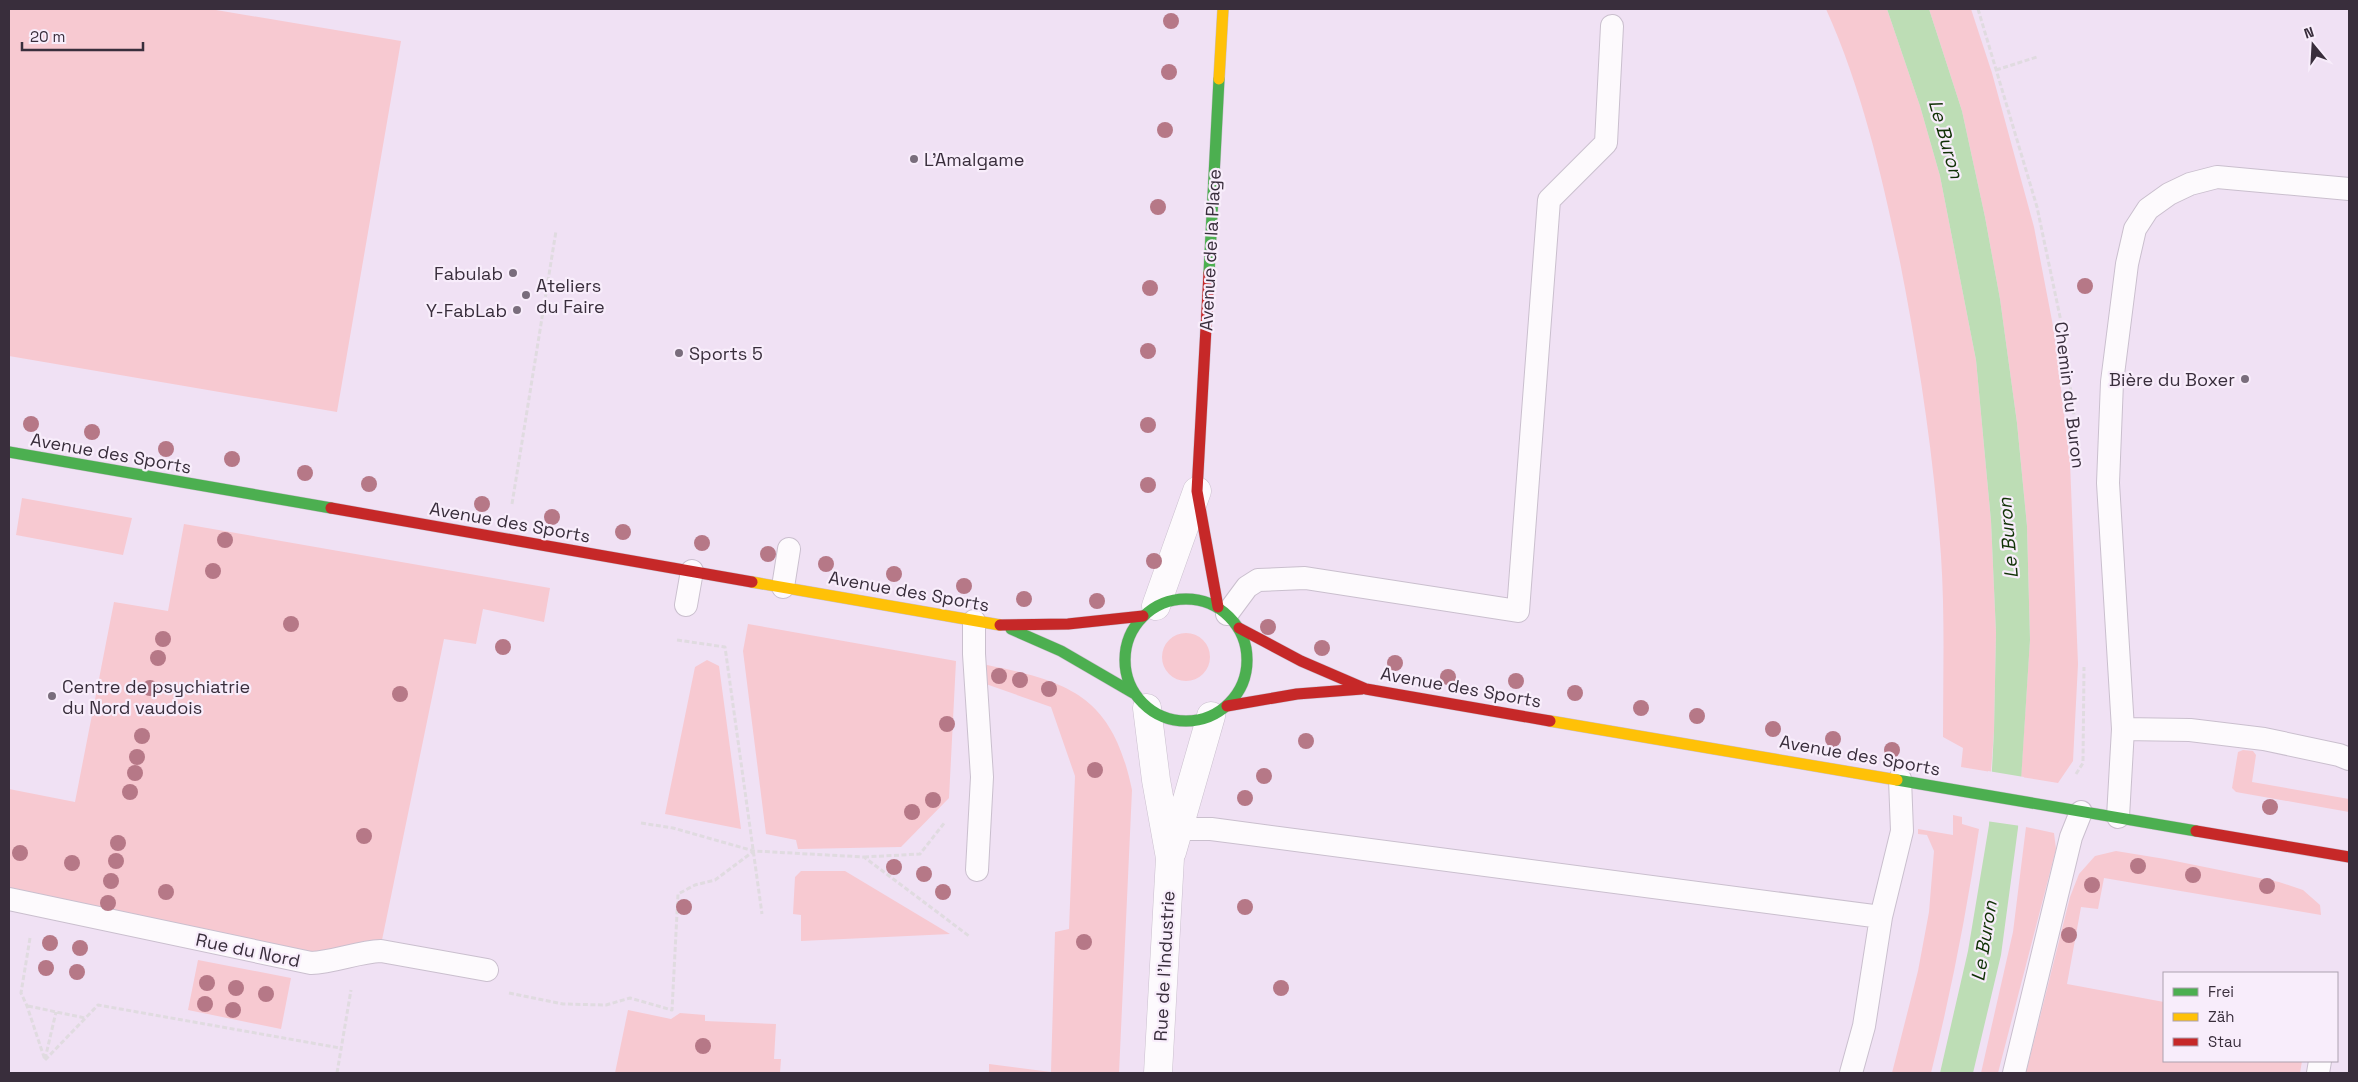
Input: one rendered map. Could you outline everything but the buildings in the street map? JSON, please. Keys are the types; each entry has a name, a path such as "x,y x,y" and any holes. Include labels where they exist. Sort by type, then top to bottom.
{"street":[{"name":"Avenue de la Plage","path":"1223,9 1197,491 1228,616"},
{"name":"Avenue des Sports","path":"9,452 1006,626 1068,624 1150,611"},
{"name":"Avenue de la Plage","path":"1150,611 1197,491"},
{"path":"1190,598 1207,602 1228,616 1246,646 1246,669 1239,690 1219,711 1195,720 1180,721 1164,718 1141,701 1127,677 1124,661 1126,644 1133,628 1150,611 1172,600 1190,598"},
{"name":"Avenue des Sports","path":"1228,616 1301,661 1366,689"},
{"name":"Avenue des Sports","path":"1006,626 1061,651 1141,701"},
{"name":"Avenue des Sports","path":"1219,711 1297,694 1366,689 2349,857"},
{"name":"Rue de l'Industrie","path":"1141,701 1170,858 1158,1073"},
{"name":"Rue de l'Industrie","path":"1170,858 1219,711"}],"lane":[{"path":"1228,616 1247,587 1258,580 1305,578 1518,611 1549,200 1606,143 1612,26"},
{"path":"2118,817 2123,729 2108,483 2112,382 2127,264 2135,229 2148,209 2169,194 2190,184 2217,177 2349,190"},
{"path":"783,587 789,549"},
{"path":"686,605 692,571"},
{"path":"974,621 974,654 982,777 977,870"},
{"path":"2123,729 2190,730 2264,739 2339,755 2349,760"},
{"path":"1851,1073 1864,1026 1881,917 1902,831 1900,779"},
{"path":"2014,1073 2071,837 2081,812"},
{"path":"1179,829 1211,829 1881,917"},
{"name":"Rue du Nord","path":"9,899 311,964 331,962 366,951 381,950 487,970"}],"path":[{"name":"Chemin du Buron","path":"1978,9 2037,207 2063,331 2076,432"},
{"path":"1996,70 2037,57"},
{"path":"506,539 556,231"},
{"path":"677,640 725,647 762,914"},
{"path":"2074,780 2082,762 2084,658"},
{"path":"641,823 673,828 754,852 864,857 920,854 982,777"},
{"path":"507,993 563,1004 606,1005 630,998 672,1010 678,894 694,885 715,880 754,852"},
{"path":"864,857 969,936"},
{"path":"31,931 21,993 45,1060"},
{"path":"337,1073 353,982"},
{"path":"45,1060 98,1005 340,1048"},
{"path":"27,1006 84,1018"},
{"path":"45,1060 56,1012"}],"shaded area":[{"path":"9,9 210,9 401,41 337,412 9,356"},
{"path":"1826,9 1887,9 1920,106 1940,176 1976,360 1991,521 1996,633 1994,731 1991,772 1961,767 1963,748 1943,737 1941,556 1930,445 1919,372 1900,262 1870,133 1839,39"},
{"path":"1929,9 1971,9 1992,73 2034,227 2054,331 2070,462 2078,664 2073,761 2058,783 2021,777 2030,640 2027,526 2017,423 2000,299 1985,217 1962,111"},
{"path":"22,498 132,518 123,555 16,535"},
{"path":"184,524 550,588 544,622 483,609 476,644 444,639 382,940 314,952 79,905 9,888 9,789 75,802 114,602 168,611"},
{"path":"748,624 956,661 949,798 901,847 798,849 796,840 766,834 743,651"},
{"path":"1181,633 1191,633 1203,640 1210,652 1210,662 1203,674 1191,681 1181,681 1173,677 1166,670 1162,662 1162,652 1166,644 1173,637"},
{"path":"707,660 719,666 741,829 665,814 695,667"},
{"path":"987,665 1043,679 1065,688 1084,699 1100,715 1113,734 1124,759 1132,790 1119,1073 975,1073 989,1072 989,1064 1051,1072 1055,932 1069,929 1075,776 1051,707 983,683 984,668"},
{"path":"2243,750 2253,751 2256,755 2252,782 2349,799 2349,812 2236,792 2232,788 2238,752"},
{"path":"1953,815 1962,817 1962,824 1979,829 1952,982 1931,1073 1892,1073 1918,971 1929,912 1934,851 1927,835 1918,834 1918,829 1953,835"},
{"path":"2026,827 2054,833 2056,849 1998,1073 1981,1073 2013,932"},
{"path":"2116,851 2279,882 2303,890 2320,905 2321,915 2104,878 2098,909 2081,907 2067,984 2163,1002 2163,1062 2302,1062 2300,1073 2026,1073 2070,897 2079,874 2095,856"},
{"path":"801,871 845,871 950,934 801,941 801,915 793,914 795,877"},
{"path":"198,960 291,978 281,1029 188,1010"},
{"path":"628,1010 671,1019 680,1013 705,1015 705,1021 776,1024 774,1059 781,1059 780,1073 615,1073"}],"water":[{"name":"Le Buron","path":"1887,9 1929,9 1962,111 1985,217 2000,299 2017,423 2027,526 2030,640 2018,828 2001,955 1973,1073 1940,1073 1968,951 1989,825 1994,731 1996,633 1991,521 1976,360 1940,176 1920,106"}],"pier":[{"path":"1988,771 2024,777 2021,826 1986,821"}],"traffic: fast":[{"path":"1209,273 1219,79"},
{"path":"9,452 331,508"},
{"path":"1186,599 1209,603 1229,617 1243,637 1247,660 1243,683 1229,703 1209,717 1186,721 1163,717 1143,703 1129,683 1125,660 1129,637 1143,617 1163,603 1186,599"},
{"path":"1011,629 1061,651 1135,694"},
{"path":"1897,780 2196,831"}],"traffic: slow":[{"path":"1219,79 1223,9"},
{"path":"752,582 1000,625"},
{"path":"1550,721 1897,780"}],"traffic: jam":[{"path":"1209,273 1197,491 1218,607"},
{"path":"331,508 752,582"},
{"path":"1000,625 1068,624 1143,616"},
{"path":"1239,628 1301,661 1366,689 1550,721"},
{"path":"1227,706 1297,694 1362,689"},
{"path":"2196,831 2349,857"}],"place":[{"name":"L'Amalgame","path":"914,159"},
{"name":"Fabulab","path":"513,273"},
{"name":"Ateliers du Faire","path":"526,295"},
{"name":"Y-FabLab","path":"517,310"},
{"name":"Sports 5","path":"679,353"},
{"name":"Bière du Boxer","path":"2245,379"},
{"name":"Centre de psychiatrie du Nord vaudois","path":"52,696"}]}
